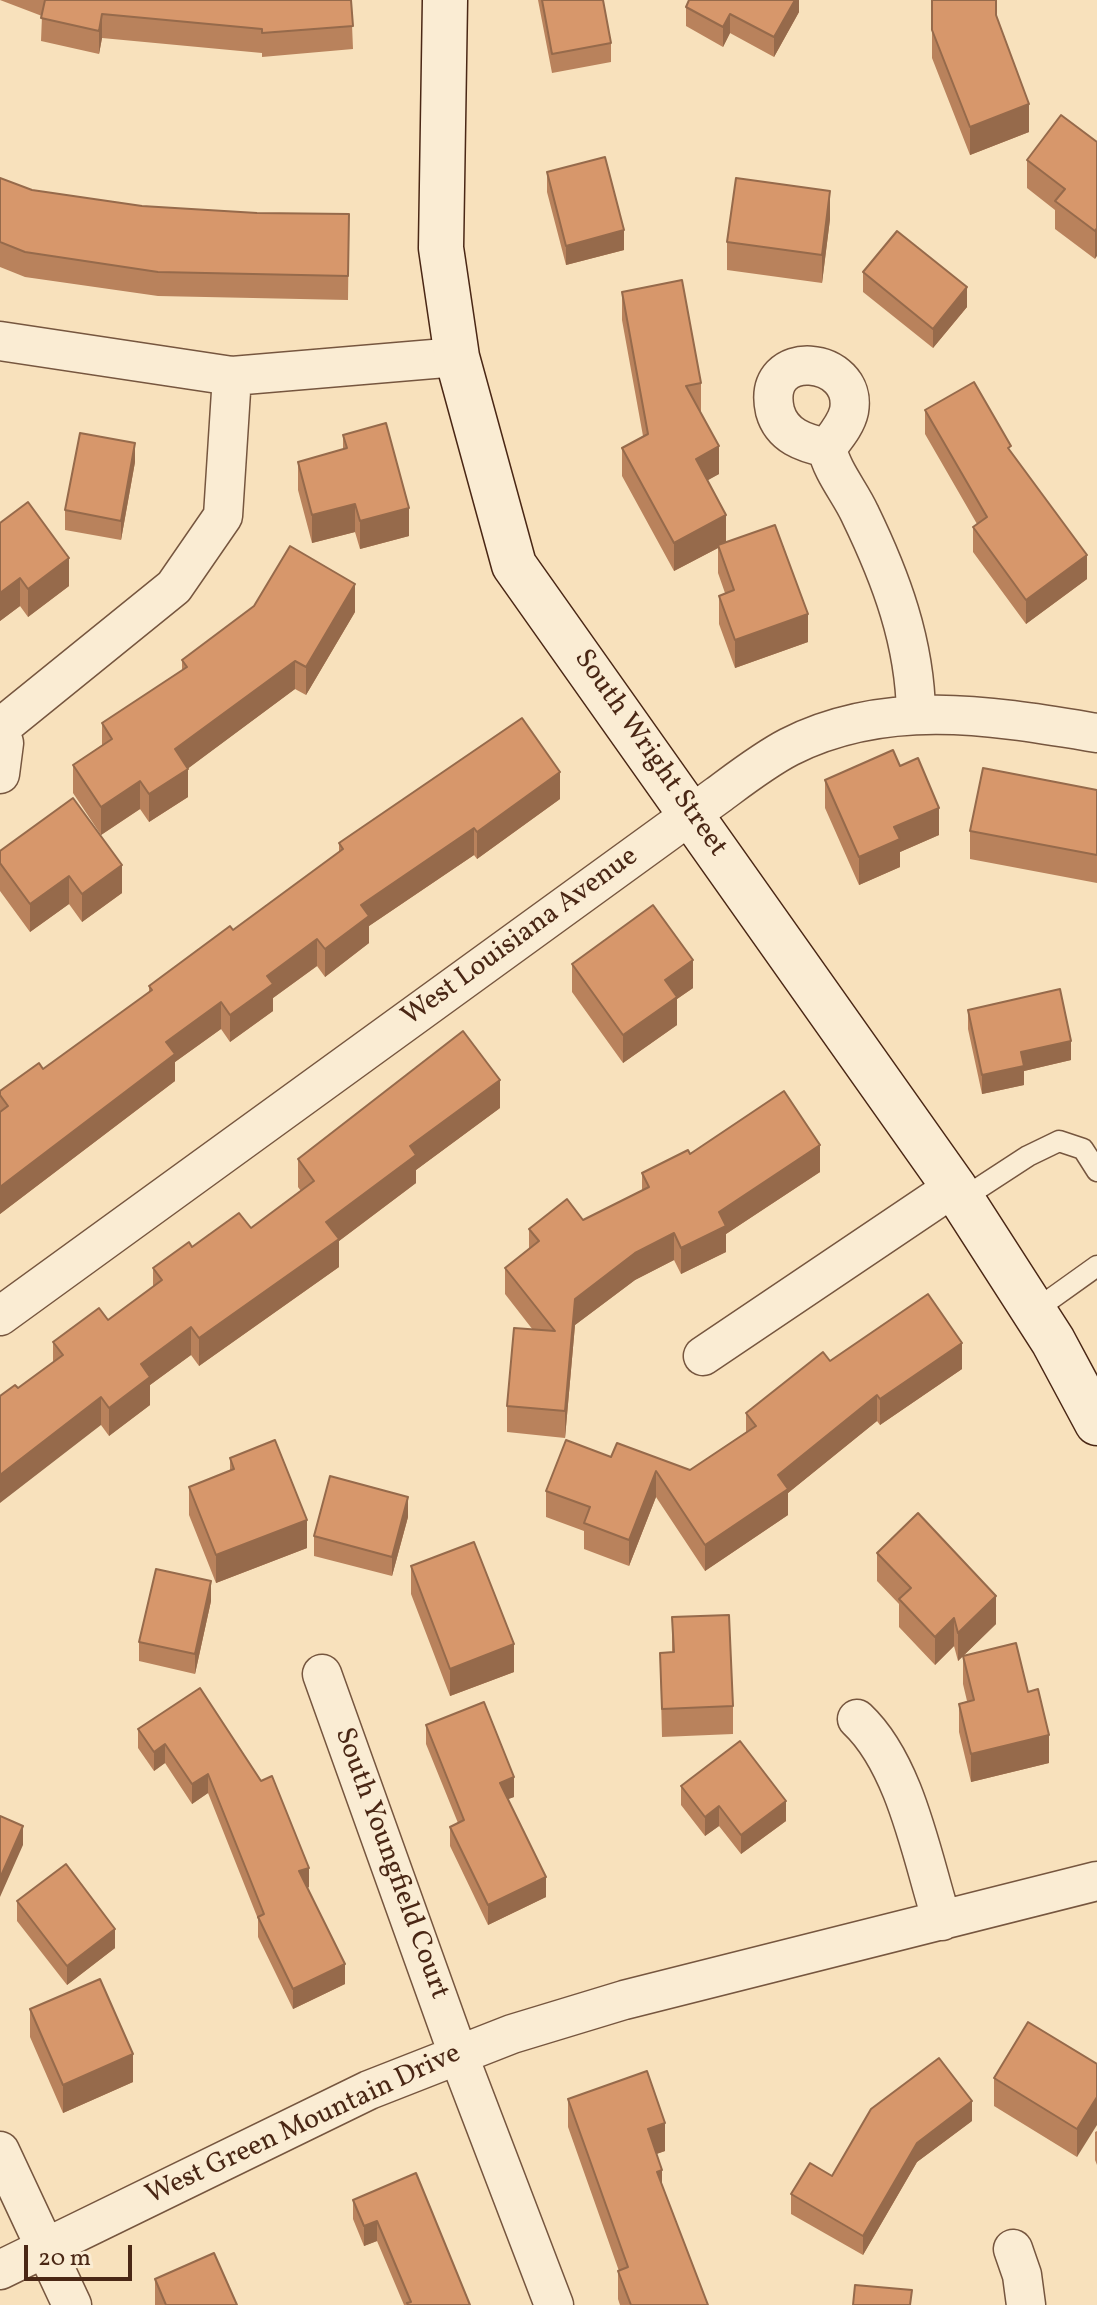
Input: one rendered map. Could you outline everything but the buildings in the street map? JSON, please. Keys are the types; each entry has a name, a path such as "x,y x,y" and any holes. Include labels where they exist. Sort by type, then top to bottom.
{"street":[{"name":"South Wright Street","path":"445,0 441,248 457,357 514,565 958,1193 1034,1311 1097,1423"},
{"path":"0,341 232,376 457,357"},
{"path":"0,774 4,743 0,729 174,587 223,516 232,376"},
{"path":"827,448 829,460 855,503 892,585 911,657 916,714"},
{"name":"West Louisiana Avenue","path":"0,1316 768,759 814,736 874,717 916,714 986,716 1097,733"},
{"path":"703,1356 958,1193"},
{"name":"South Youngfield Court","path":"322,1674 458,2054 554,2305"},
{"path":"857,1719 876,1737 889,1763 942,1921"},
{"name":"West Green Mountain Drive","path":"0,2270 369,2090 458,2054 624,2000 1097,1881"},
{"path":"0,2151 72,2305"},
{"path":"1013,2249 1022,2275 1026,2305"}],"lane":[{"path":"958,1193 1059,1141 1083,1149 1097,1171"},
{"path":"1034,1311 1097,1266"}]}
